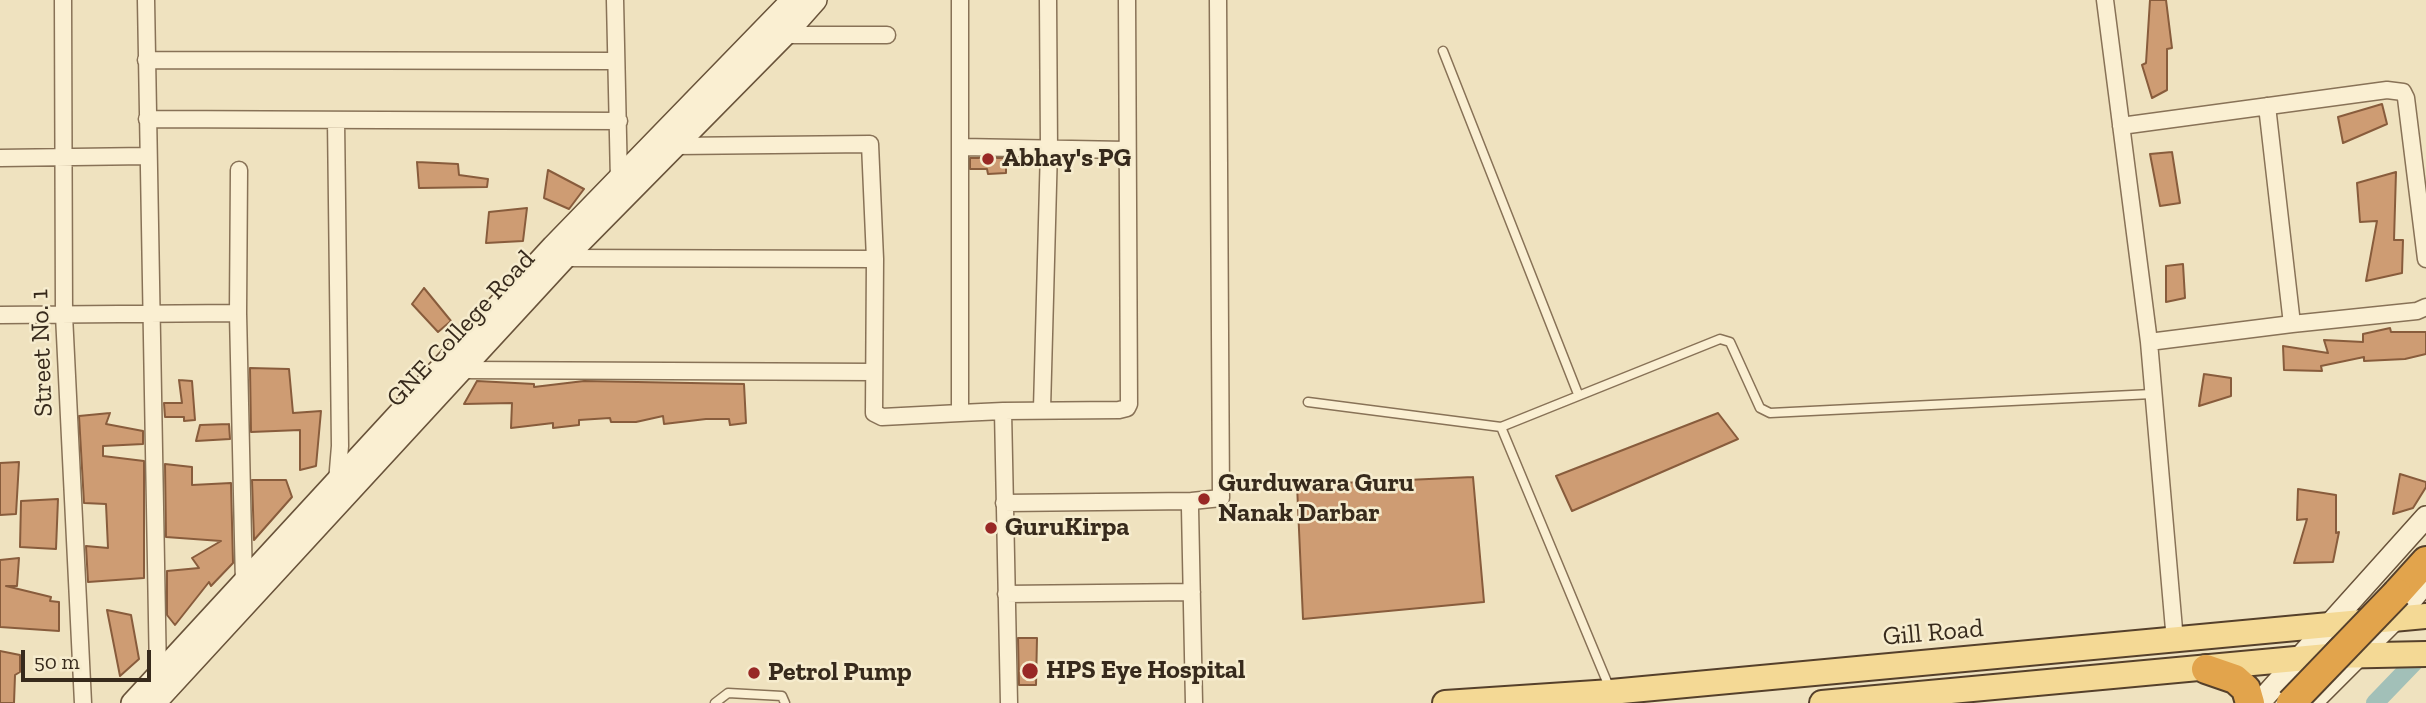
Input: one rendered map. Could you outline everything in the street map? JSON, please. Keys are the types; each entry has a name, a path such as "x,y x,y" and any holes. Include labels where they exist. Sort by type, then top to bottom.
{"highway":[{"path":"2291,703 2406,611 2426,561"},
{"path":"2206,669 2235,678 2246,689 2250,703"}],"main road":[{"name":"Gill Road","path":"1446,703 1611,692 2175,641 2328,626 2406,611"},
{"path":"1822,703 2298,659 2426,654"}],"street":[{"name":"Street No. 1","path":"63,0 64,315 83,703"},
{"path":"146,0 158,675"},
{"path":"615,0 619,181"},
{"name":"GNE College Road","path":"132,703 553,246 792,0"},
{"name":"GNE College Road","path":"155,703 565,258 785,35 816,0"},
{"path":"960,0 960,412"},
{"path":"1042,409 1049,148 1048,0"},
{"path":"675,146 870,144 876,416 1127,408 1127,0"},
{"path":"1004,502 1192,501 1221,498 1218,0"},
{"path":"2105,0 2149,342 2175,641"},
{"path":"785,35 887,35"},
{"path":"146,60 616,61"},
{"path":"2121,126 2387,90 2403,92 2406,98 2426,259"},
{"path":"2267,106 2292,324"},
{"path":"147,119 619,121"},
{"path":"336,120 340,446 337,482"},
{"path":"962,147 1126,150"},
{"path":"0,158 147,156"},
{"path":"239,170 238,313 244,584"},
{"path":"565,258 874,259"},
{"path":"2149,342 2417,311 2426,307"},
{"path":"0,315 238,313"},
{"path":"462,370 874,372"},
{"path":"1003,411 1009,703"},
{"path":"1192,501 1195,703"},
{"path":"2259,703 2426,517"},
{"path":"2311,703 2367,655 2406,611 2426,582"},
{"path":"1006,594 1192,592"}],"lane":[{"path":"1443,51 1578,394"},
{"path":"1308,402 1501,428 1578,394 1726,339 1760,408 1770,413 2152,394"},
{"path":"1501,428 1611,692"},
{"path":"715,703 729,693 782,696 785,703"}],"building":[{"path":"2150,0 2166,0 2172,48 2167,49 2167,90 2152,98 2142,65 2146,63"},
{"path":"2382,104 2387,124 2343,143 2338,117"},
{"path":"2172,152 2180,203 2160,206 2150,154"},
{"name":"Abhay's PG","path":"970,158 1006,158 1006,173 988,174 987,169 970,169"},
{"path":"417,162 458,164 459,175 488,179 487,187 419,188"},
{"path":"548,170 584,189 569,209 544,198"},
{"path":"2396,172 2394,240 2403,240 2402,273 2366,281 2377,221 2360,222 2357,183"},
{"path":"527,208 523,241 486,243 489,212"},
{"path":"2183,264 2185,298 2166,302 2166,266"},
{"path":"424,288 451,321 438,332 412,304"},
{"path":"2390,328 2391,332 2426,332 2426,354 2405,359 2364,361 2364,357 2321,366 2322,371 2284,370 2283,346 2328,353 2324,340 2363,342 2363,334"},
{"path":"250,368 289,369 293,413 321,411 316,466 300,470 300,430 251,432"},
{"path":"2204,374 2231,378 2231,396 2199,406"},
{"path":"179,380 192,381 195,420 165,417 164,403 182,403"},
{"path":"477,381 534,384 534,387 584,381 744,384 746,423 730,425 729,419 706,419 664,424 663,416 636,422 611,422 610,418 579,420 579,425 553,428 553,423 511,428 512,403 464,404"},
{"path":"110,413 106,424 143,431 143,444 103,446 103,456 144,461 144,578 88,582 86,546 108,548 106,504 84,503 79,416"},
{"path":"1718,413 1738,439 1572,511 1556,476"},
{"path":"229,424 230,439 196,441 200,425"},
{"path":"19,462 16,514 0,515 0,463"},
{"path":"165,464 192,467 192,485 231,483 233,563 211,586 209,582 175,625 167,615 167,571 199,568 192,558 221,541 166,537"},
{"path":"2400,474 2426,482 2426,487 2413,508 2393,514"},
{"path":"1473,477 1484,602 1303,619 1297,485"},
{"path":"252,480 286,480 292,497 254,540"},
{"path":"2298,489 2336,495 2336,533 2339,532 2333,562 2294,563 2307,519 2297,520"},
{"path":"58,499 56,549 20,547 21,501"},
{"path":"19,558 17,586 6,586 51,597 50,601 59,602 59,631 0,627 0,560"},
{"path":"107,610 131,615 139,659 120,676"},
{"path":"1018,638 1037,638 1036,685 1019,685"},
{"path":"0,651 20,655 20,672 15,675 14,703 0,703"}],"waterway":[{"path":"2375,703 2426,650"}],"place":[{"name":"Abhay's PG","path":"988,159"},
{"name":"Gurduwara Guru Nanak Darbar","path":"1204,499"},
{"name":"GuruKirpa","path":"991,528"},
{"name":"HPS Eye Hospital","path":"1030,671"},
{"name":"Petrol Pump","path":"754,673"}]}
